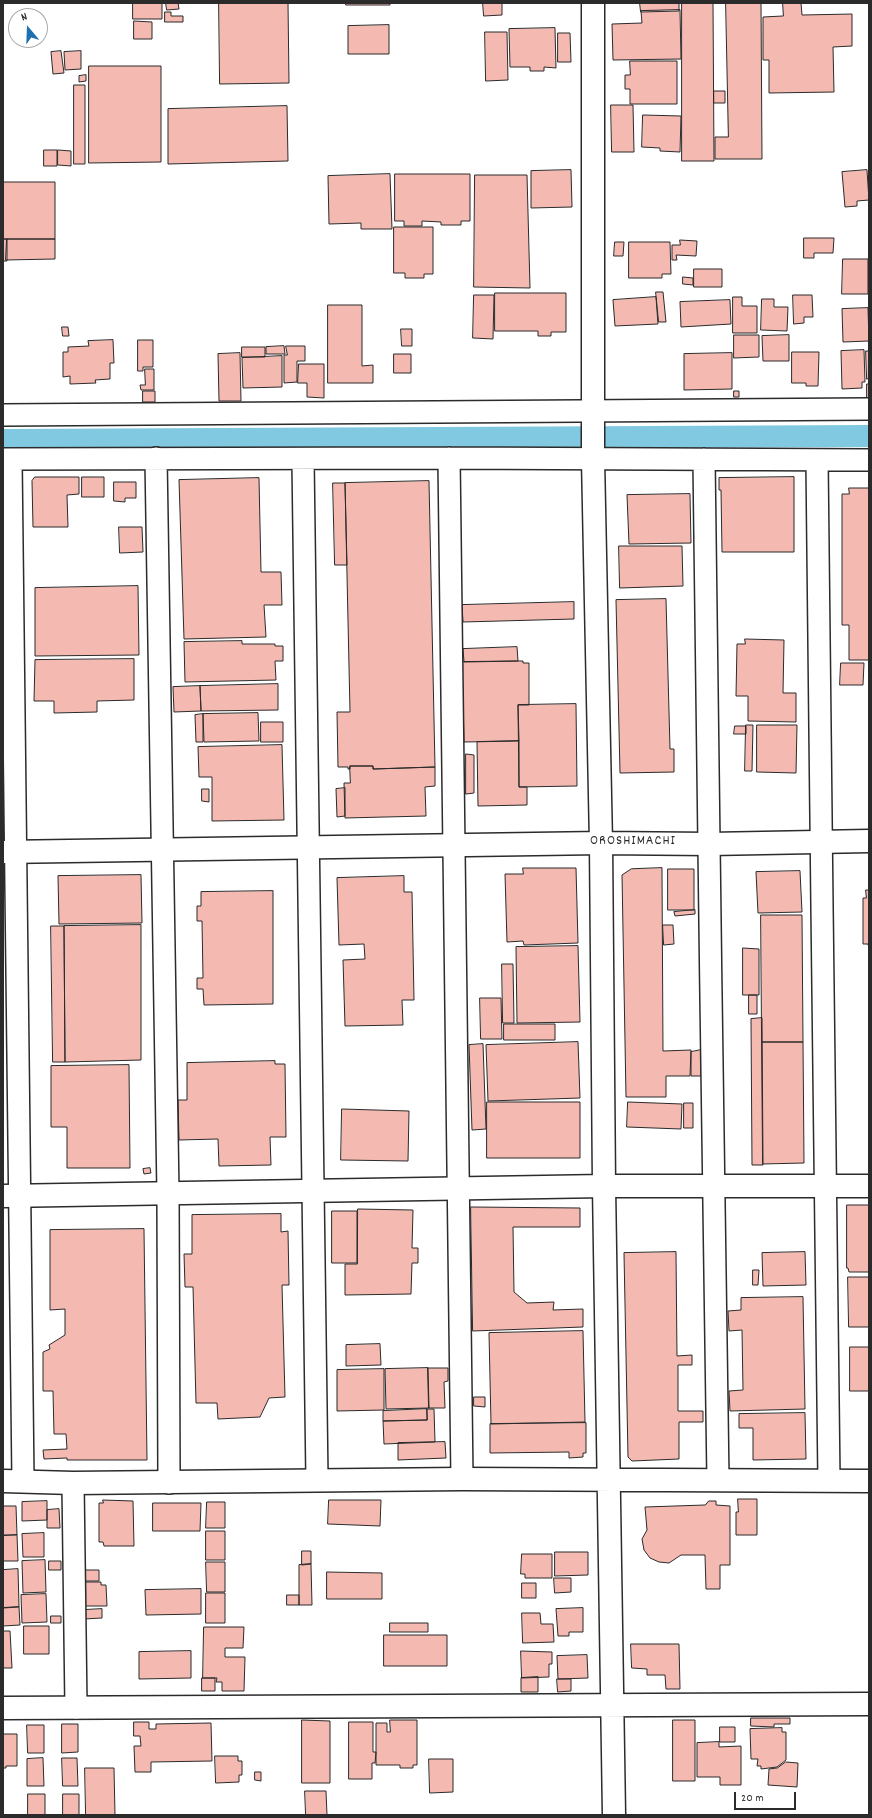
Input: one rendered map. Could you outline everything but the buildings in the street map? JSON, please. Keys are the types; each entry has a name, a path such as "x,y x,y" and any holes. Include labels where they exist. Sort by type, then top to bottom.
{"street":[{"path":"593,3 593,453 601,843 604,1186 614,1815"},
{"path":"3,415 593,418 869,409"},
{"path":"869,460 704,459 593,453 449,458 303,460 156,458 7,460 13,1481 73,1483 462,1479 869,1481"},
{"path":"156,458 168,1194 169,1483"},
{"path":"449,458 452,845 459,1189 462,1479"},
{"path":"704,459 710,844 712,1186 718,1480"},
{"path":"303,460 310,848 312,1191 317,1480"},
{"path":"817,460 822,842 824,1186 829,1480"},
{"path":"9,852 601,843 710,844 869,841"},
{"path":"12,1196 604,1186 869,1186"},
{"path":"73,1483 76,1708"},
{"path":"3,1708 869,1704"}],"waterway":[{"path":"3,440 869,436"}],"district":[{"name":"OROSHIMACHI","path":"633,842"}]}
